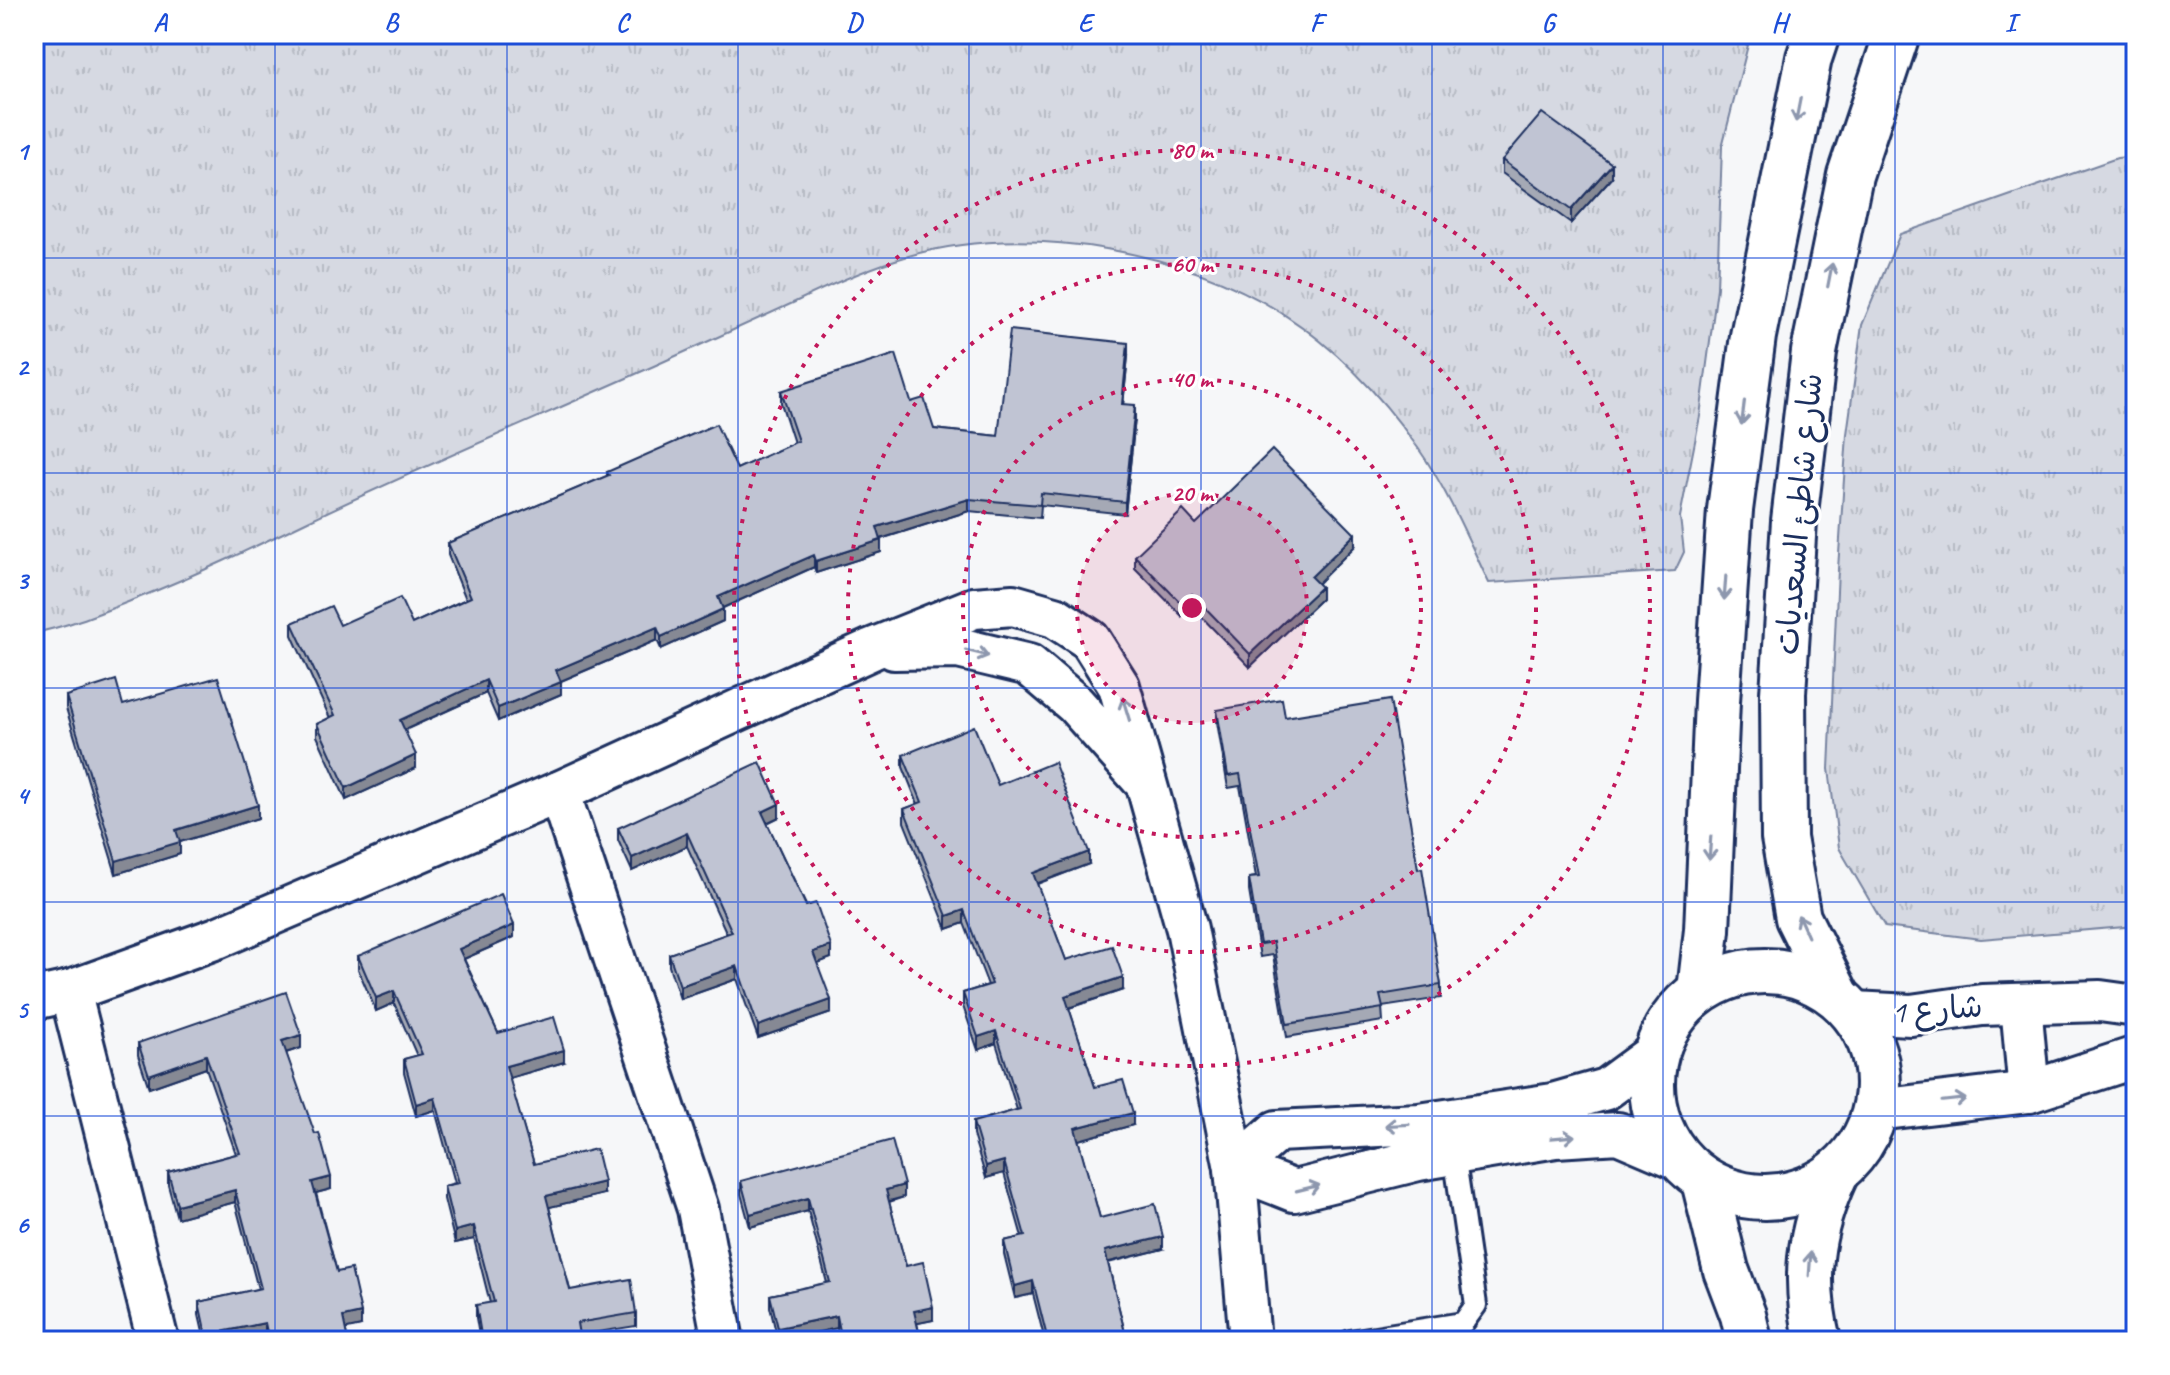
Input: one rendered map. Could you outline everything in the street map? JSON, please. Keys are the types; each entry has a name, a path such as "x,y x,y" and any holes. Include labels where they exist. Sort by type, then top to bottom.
{"street":[{"name":"شارع شاطئ السعديات","path":"1846,1004 1798,918 1784,838 1783,693 1794,521 1814,352 1850,175 1897,34"},
{"name":"شارع شاطئ السعديات","path":"1700,991 1707,930 1717,701 1730,510 1753,336 1810,42"},
{"path":"158,1341 52,995 217,938 559,792 872,649 974,608 1013,605 1055,617 1090,640 1119,686 1187,929 1235,1168 1250,1341"},
{"path":"872,649 958,648 1029,665 1075,704 1146,784"},
{"path":"559,792 698,1209 723,1341"},
{"path":"1749,1341 1743,1315 1691,1170 1659,1127 1651,1090 1655,1053 1672,1018 1700,991 1733,975 1769,970 1805,977 1846,1004 1871,1042 1879,1076 1877,1110 1861,1146 1835,1175 1813,1237 1809,1287 1818,1341"},
{"name":"شارع 1","path":"1846,1004 1911,1015 1982,1005 2100,1001 2136,1006"},
{"name":"شارع 1","path":"2021,1005 2029,1092"},
{"path":"1235,1168 1294,1191 1418,1160 1451,1137 1606,1089 1655,1053"},
{"path":"1877,1110 2029,1092 2136,1057"},
{"path":"1235,1168 1277,1131 1419,1124 1451,1137 1556,1137 1618,1133 1736,1194 1770,1198 1804,1192 1835,1175"}],"lane":[{"path":"1350,1341 1463,1323 1476,1305 1451,1137"}],"green space":[{"path":"34,34 1722,34 1748,45 1722,147 1717,288 1700,416 1680,517 1684,552 1675,571 1489,583 1438,480 1387,407 1355,372 1284,314 1202,274 1156,260 1081,245 979,243 891,261 835,283 181,580 87,618 34,633"},
{"path":"2136,156 2136,926 1981,939 1885,927 1839,848 1829,769 1847,434 1862,325 1900,234 2117,158"}],"building":[{"path":"1542,113 1612,164 1571,210 1502,160"},
{"path":"1010,330 1128,343 1122,404 1135,405 1125,502 1041,493 1040,505 969,499 877,527 881,540 816,561 814,555 718,597 723,609 661,637 657,627 556,670 561,682 498,708 486,680 400,720 416,755 346,788 317,724 335,715 292,623 331,606 340,625 400,598 412,624 471,597 448,543 609,475 607,472 716,424 737,469 798,441 781,391 896,354 911,402 924,398 934,429 998,436"},
{"path":"1272,450 1355,534 1311,577 1321,587 1250,654 1192,594 1182,604 1135,556 1183,510 1196,524"},
{"path":"218,677 258,805 176,830 180,842 116,861 66,696 116,680 123,705"},
{"path":"1282,699 1285,717 1390,700 1441,985 1380,995 1383,1008 1287,1024 1273,942 1260,944 1249,878 1259,877 1240,774 1228,776 1217,710"},
{"path":"974,726 998,785 1054,762 1089,852 1033,873 1066,960 1112,946 1123,977 1065,996 1095,1087 1123,1080 1133,1113 1075,1128 1100,1218 1155,1204 1163,1237 1105,1251 1127,1341 1048,1341 1033,1281 1015,1286 1004,1241 1025,1236 1004,1161 986,1166 973,1122 1020,1109 996,1031 978,1037 963,993 992,984 964,910 947,916 904,809 922,802 903,755"},
{"path":"760,762 779,804 762,812 806,906 816,903 831,946 813,952 831,1000 758,1026 737,966 680,986 669,954 732,932 687,833 632,858 618,828"},
{"path":"501,894 514,925 459,949 498,1033 554,1017 564,1050 506,1066 534,1164 596,1149 604,1182 546,1196 570,1290 631,1279 636,1313 577,1323 580,1341 482,1341 476,1305 494,1302 474,1226 455,1231 444,1186 459,1183 435,1098 416,1104 404,1059 422,1054 394,991 376,998 358,956"},
{"path":"286,992 301,1035 282,1041 315,1134 319,1133 331,1177 312,1182 337,1272 351,1269 361,1313 343,1317 348,1341 269,1341 265,1323 206,1335 199,1302 261,1288 235,1190 177,1205 168,1172 240,1153 206,1055 149,1075 138,1043"},
{"path":"892,1140 904,1185 886,1190 906,1266 923,1262 933,1307 914,1311 921,1341 842,1341 837,1316 778,1328 770,1295 830,1282 808,1198 750,1214 741,1181"},
{"path":"1177,1336 1178,1341 1158,1341"}]}
